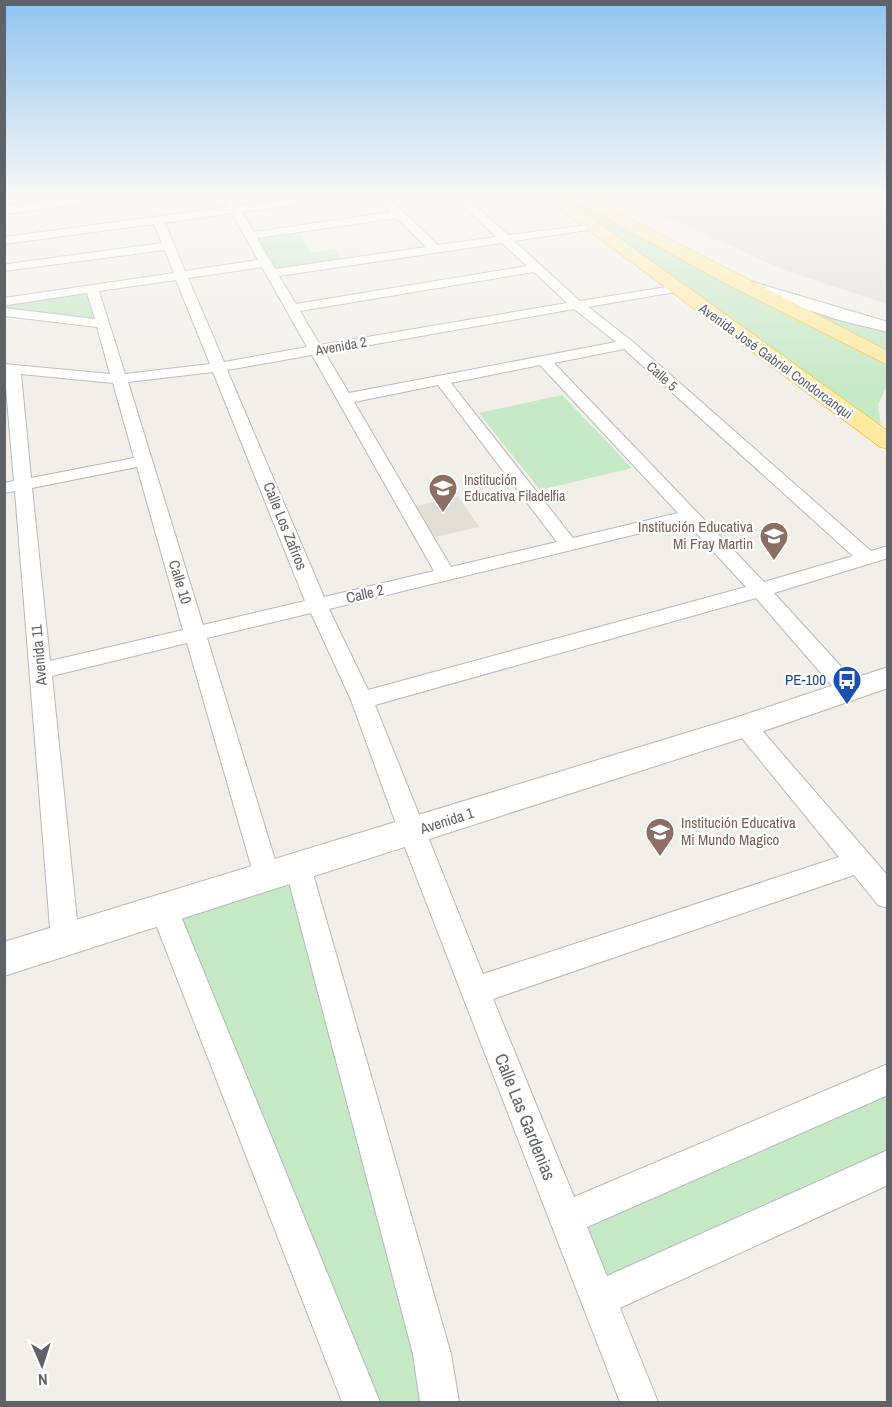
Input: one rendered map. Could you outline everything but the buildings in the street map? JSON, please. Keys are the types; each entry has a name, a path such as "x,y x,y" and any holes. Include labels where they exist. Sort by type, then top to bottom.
{"highway":[{"name":"Avenida José Gabriel Condorcanqui","path":"638,260 888,442"},
{"path":"695,260 888,359"}],"street":[{"path":"6,274 46,260"},
{"path":"6,274 89,260"},
{"name":"Calle Los Zafiros","path":"175,260 317,605 362,700 412,832"},
{"path":"264,260 446,575"},
{"path":"6,274 92,288 182,275 342,260"},
{"name":"Calle 5","path":"528,260 577,305 627,344 867,558"},
{"path":"293,308 537,268"},
{"path":"6,274 103,324"},
{"path":"732,280 888,327"},
{"name":"Calle 10","path":"92,288 195,634 282,872 432,1354 440,1402"},
{"name":"Avenida 2","path":"9,369 119,379 219,367 675,288"},
{"path":"344,399 545,362 627,344"},
{"path":"545,362 760,590 848,689"},
{"name":"Avenida 11","path":"9,369 14,486 40,670 65,940"},
{"path":"442,381 569,545"},
{"path":"14,486 143,461"},
{"name":"Calle 2","path":"40,670 690,516"},
{"path":"362,700 760,590 888,552"},
{"name":"Avenida 1","path":"4,959 745,726 888,677"},
{"path":"745,726 888,896"},
{"name":"Calle Las Gardenias","path":"412,832 639,1402"},
{"path":"475,991 859,862"},
{"path":"164,909 359,1402"},
{"path":"566,1218 888,1079"},
{"path":"598,1299 888,1167"}],"shaded area":[{"path":"761,260 887,260 887,304 786,271"},
{"name":"Institución Educativa Filadelfia","path":"458,496 479,527 431,538 412,507"}],"green space":[{"path":"269,260 343,260 275,270"},
{"path":"648,260 687,260 887,365 887,385 878,405 881,427"},
{"path":"92,288 103,324 5,312 5,303"},
{"path":"768,294 887,330 887,354"},
{"path":"562,395 632,468 540,490 479,413"},
{"path":"298,867 432,1354 440,1402 362,1402 167,917"},
{"path":"887,1079 887,1167 598,1299 566,1218"}],"place":[{"name":"Institución Educativa Filadelfia","path":"443,514"},
{"name":"Institución Educativa Mi Fray Martin","path":"774,562"},
{"name":"PE-100","path":"847,706"},
{"name":"Institución Educativa Mi Mundo Magico","path":"660,858"}]}
